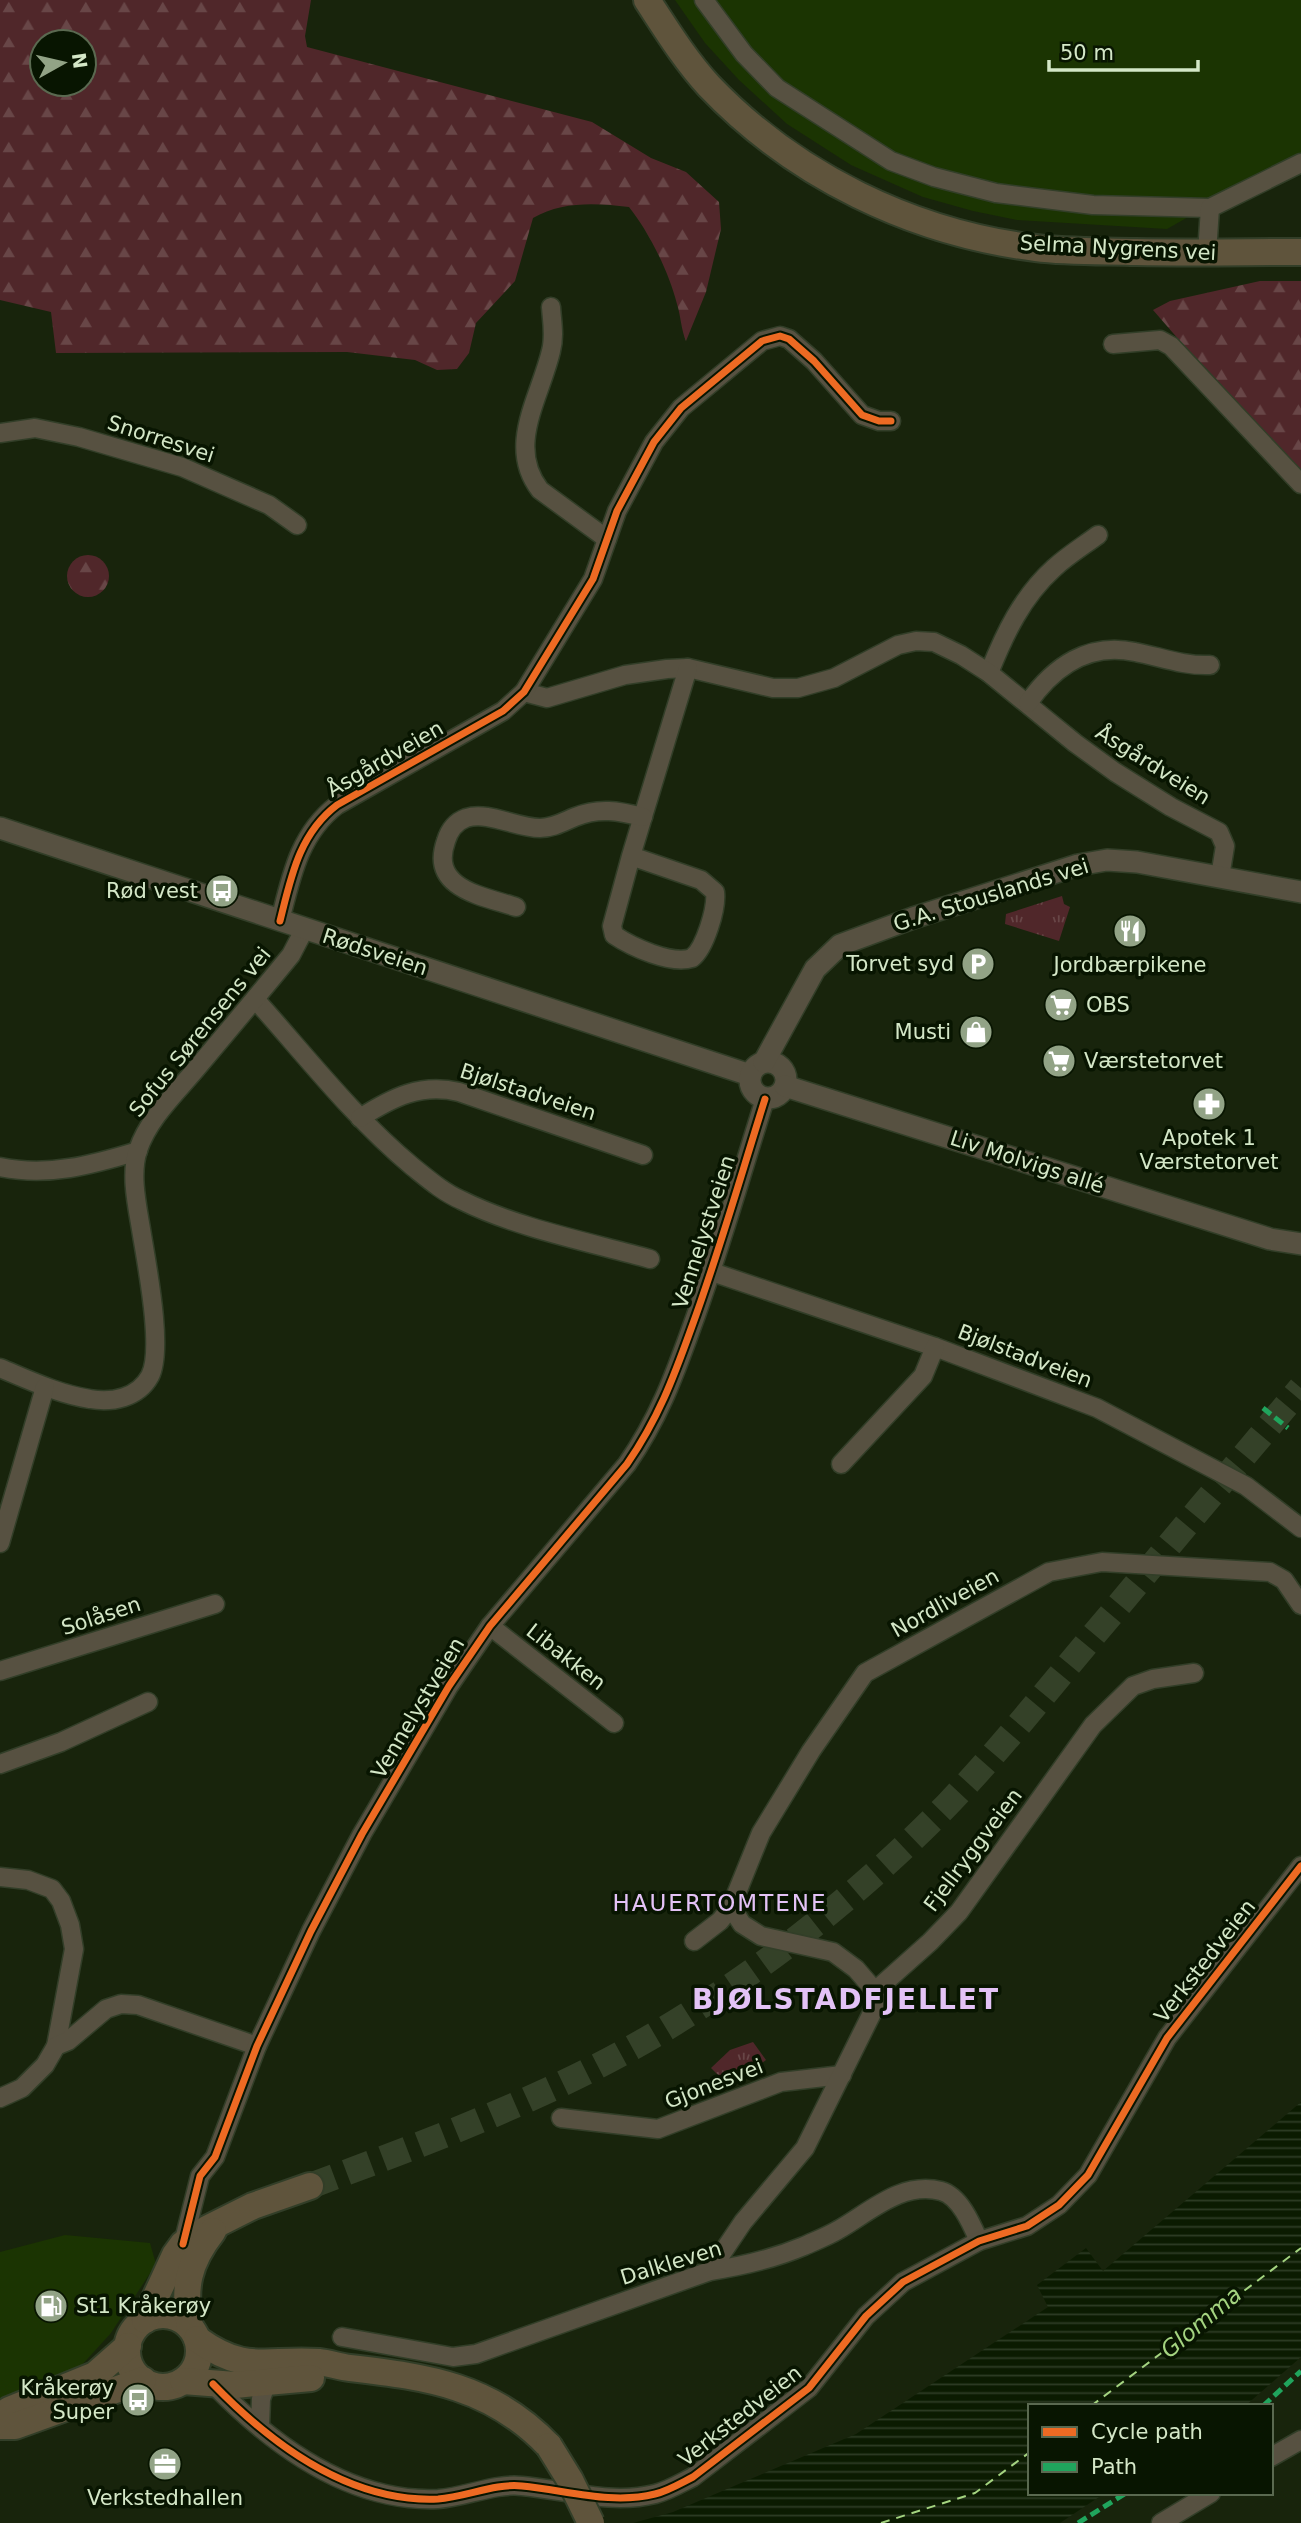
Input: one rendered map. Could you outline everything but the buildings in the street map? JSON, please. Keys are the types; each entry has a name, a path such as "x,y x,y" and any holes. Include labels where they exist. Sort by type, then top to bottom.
{"main road":[{"name":"Selma Nygrens vei","path":"647,0 680,50 709,86 753,126 805,167 870,202 946,230 1036,248 1207,253 1301,252"},
{"path":"310,2186 253,2206 183,2244 175,2255 145,2320 131,2336 128,2346 132,2369 143,2380 163,2387 183,2381 213,2384 320,2377 350,2368"},
{"path":"183,2381 195,2367 199,2357 187,2311 187,2278 199,2251 220,2223"},
{"path":"145,2320 164,2315 183,2320 194,2333 221,2354 234,2360 266,2363 319,2362 404,2374 463,2389 523,2422 548,2446 570,2480 591,2523"},
{"path":"0,2420 9,2410 95,2375 128,2346"},
{"path":"0,2426 15,2427 143,2380"}],"street":[{"path":"704,0 744,54 777,88 891,161 934,177 996,193 1093,205 1210,208 1301,163"},
{"path":"1207,253 1210,208"},
{"path":"551,307 552,348 525,443 525,462 540,490 607,539"},
{"path":"524,692 593,579 617,511 643,460 666,425 705,387 762,341 771,337 789,339 830,377 862,415 879,421 891,421"},
{"path":"1113,344 1160,340 1171,346 1301,484"},
{"name":"Snorresvei","path":"0,433 35,428 79,437 183,467 269,505 297,525"},
{"path":"989,673 1005,634 1027,598 1055,567 1098,535"},
{"name":"Åsgårdveien","path":"280,921 290,880 303,844 325,814 503,710 524,692 547,698 644,671 688,668 773,688 798,688 834,678 898,645 925,640 952,650 989,673 1115,772 1171,807 1219,832 1225,846 1220,877"},
{"path":"1028,703 1037,690 1063,665 1075,657 1105,649 1137,652 1183,664 1210,665"},
{"path":"631,856 701,880 715,892 712,917 701,948 692,958 674,960 639,948 614,935 614,915 631,856 688,668"},
{"path":"516,907 466,891 447,876 444,845 453,827 467,818 482,817 539,828 559,825 596,811 622,812 643,817"},
{"name":"Rødsveien","path":"0,828 304,930 770,1073"},
{"name":"G.A. Stouslands vei","path":"770,1073 793,1032 796,1004 815,968 840,945 913,918 1094,861 1119,860 1301,892"},
{"name":"Sofus Sørensens vei","path":"0,1368 45,1387 88,1399 110,1401 138,1390 150,1375 155,1345 149,1279 136,1192 138,1151 159,1113 291,955 304,930"},
{"path":"255,999 360,1118 394,1151 459,1200 496,1216 650,1259"},
{"path":"765,1098 751,1088 770,1073"},
{"name":"Liv Molvigs allé","path":"770,1073 1270,1239 1301,1244"},
{"name":"Bjølstadveien","path":"360,1118 388,1100 420,1090 440,1088 459,1092 643,1155"},
{"name":"Vennelystveien","path":"183,2244 200,2176 215,2157 257,2046 311,1931 362,1834 449,1686 490,1626 620,1472 644,1440 662,1406 712,1272 765,1098"},
{"path":"0,1167 34,1171 79,1168 138,1151"},
{"name":"Liv Molvigs allé","path":"1270,1239 1301,1259"},
{"name":"Bjølstadveien","path":"712,1272 935,1347 1097,1408 1246,1486 1301,1528"},
{"path":"841,1464 923,1376 935,1347"},
{"path":"0,1544 45,1387"},
{"name":"Nordliveien","path":"694,1941 720,1921 731,1907 761,1833 811,1751 865,1673 1049,1572 1102,1562 1270,1572 1284,1580 1301,1605"},
{"name":"Solåsen","path":"0,1671 215,1604"},
{"name":"Libakken","path":"490,1626 614,1723"},
{"name":"Fjellryggveien","path":"875,1991 959,1912 1093,1725 1133,1686 1153,1679 1194,1673"},
{"path":"0,1764 61,1742 148,1702"},
{"name":"Verkstedveien","path":"213,2384 233,2405 296,2456 329,2476 380,2492 412,2498 440,2499 522,2486 610,2497 639,2497 657,2494 693,2477 809,2388 866,2316 903,2282 979,2241 1027,2227 1059,2205 1088,2175 1167,2038 1301,1866"},
{"path":"0,1877 28,1880 52,1889 61,1901 70,1924 74,1949 57,2046 46,2065 22,2088 0,2098"},
{"path":"710,2271 743,2222 806,2148 874,2009 875,1991 856,1969 833,1952 761,1936 742,1924 731,1907"},
{"path":"57,2046 68,2041 106,2009 129,2004 257,2046"},
{"name":"Gjonesvei","path":"561,2118 658,2129 781,2082 842,2076"},
{"name":"Dalkleven","path":"342,2337 440,2355 464,2356 710,2271 750,2265 801,2247 838,2231 876,2206 912,2189 943,2191 965,2211 979,2241"},
{"path":"260,2426 261,2399 267,2382"},
{"path":"1273,2456 1301,2440"},
{"path":"1161,2523 1208,2495"}],"shaded area":[{"path":"675,0 1301,0 1301,153 1167,229 1017,220 973,211 923,197 851,165 787,124 739,80 705,43"},
{"path":"65,2235 150,2243 156,2264 111,2333 80,2367 0,2400 0,2252"}],"green space":[{"path":"0,0 311,0 305,36 307,47 592,122 651,158 686,172 719,202 721,229 706,292 686,341 669,279 644,228 629,207 604,205 567,206 533,218 515,281 476,323 469,353 457,369 437,370 415,360 347,352 56,353 51,312 0,300"},
{"path":"1260,281 1301,281 1301,480 1153,310 1170,301"},
{"path":"88,555 103,561 109,576 103,591 88,597 73,591 67,576 73,561"},
{"path":"1062,896 1064,904 1070,907 1059,941 1005,924 1006,914"},
{"path":"753,2042 766,2060 737,2081 726,2083 711,2068 730,2050"}],"water":[{"name":"Glomma","path":"1301,2102 1301,2357 1247,2404 1028,2404 1028,2495 1102,2495 1060,2523 633,2523 673,2512 856,2434 1048,2307 1037,2285 1086,2248 1103,2271"}],"ferry route":[{"path":"1094,2404 1301,2248"},
{"path":"881,2523 975,2493 1028,2453"}],"tunnel":[{"path":"310,2186 486,2118 573,2079 695,2010 809,1929 914,1838 966,1785 1301,1388"}],"marked path":[{"path":"1263,1408 1288,1428"},
{"path":"1265,2404 1301,2371"},
{"path":"1078,2523 1123,2495"}],"cycle path":[{"path":"280,921 298,857 324,817 337,805 503,711 524,692 593,579 617,511 654,442 681,408 762,341 780,336 789,339 814,361 862,415 879,421 891,421"},
{"path":"183,2244 200,2176 215,2157 257,2046 311,1931 362,1834 449,1686 490,1626 627,1464 656,1415 678,1365 701,1300 765,1099"},
{"path":"213,2384 261,2428 314,2466 374,2491 405,2498 438,2499 512,2486 622,2498 655,2494 674,2487 693,2477 809,2388 866,2316 903,2282 979,2241 1027,2226 1059,2205 1088,2175 1167,2038 1301,1866"}],"place":[{"name":"Rød vest","path":"222,891"},
{"name":"Jordbærpikene","path":"1130,931"},
{"name":"Torvet syd","path":"978,964"},
{"name":"OBS","path":"1061,1005"},
{"name":"Musti","path":"976,1032"},
{"name":"Værstetorvet","path":"1059,1061"},
{"name":"Apotek 1 Værstetorvet","path":"1209,1104"},
{"name":"St1 Kråkerøy","path":"51,2306"},
{"name":"Kråkerøy Super","path":"138,2400"},
{"name":"Verkstedhallen","path":"165,2464"}],"district":[{"name":"HAUERTOMTENE","path":"720,1903"},
{"name":"BJØLSTADFJELLET","path":"846,1999"}]}
